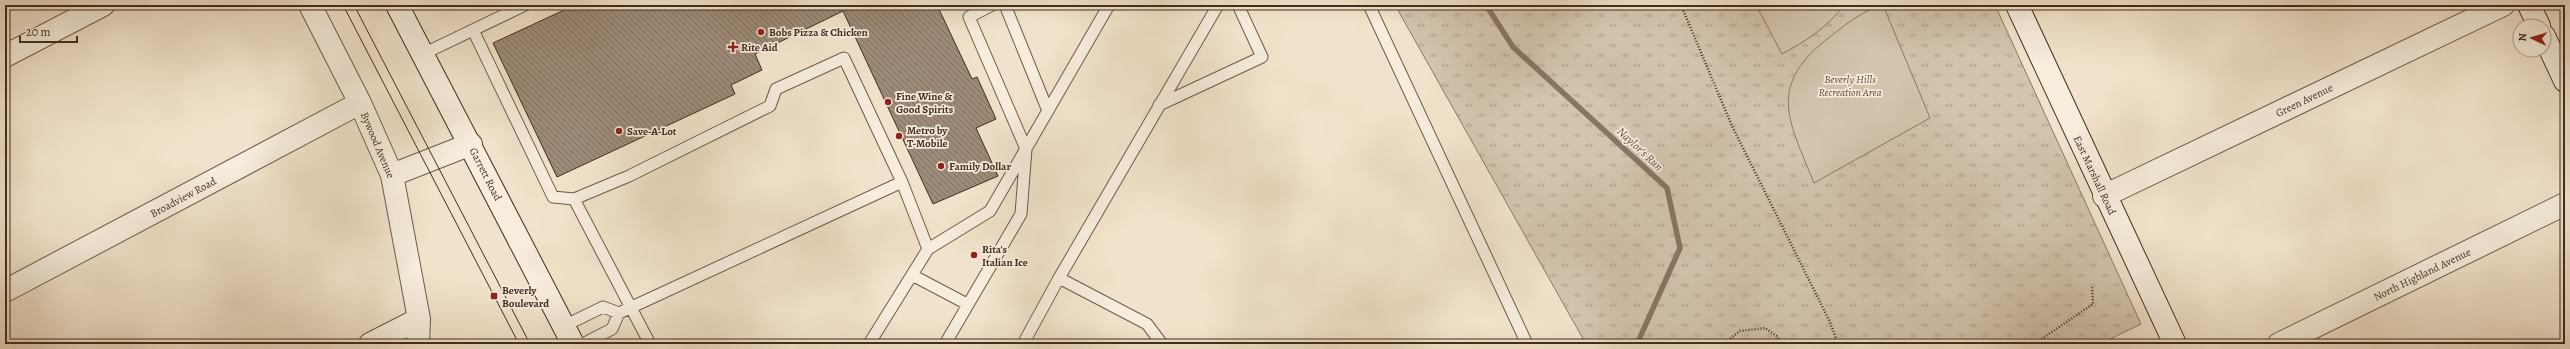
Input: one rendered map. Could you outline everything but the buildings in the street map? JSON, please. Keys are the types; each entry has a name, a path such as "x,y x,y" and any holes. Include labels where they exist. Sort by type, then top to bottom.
{"street":[{"path":"5,56 103,5"},
{"name":"Bywood Avenue","path":"310,5 360,103 392,175 419,319"},
{"name":"Garrett Road","path":"397,5 471,144 569,335"},
{"name":"East Marshall Road","path":"2018,5 2104,196 2175,344"},
{"name":"Green Avenue","path":"2104,196 2503,5"},
{"path":"2529,5 2535,18"},
{"path":"2552,53 2565,81"},
{"name":"Broadview Road","path":"5,290 360,103"},
{"path":"392,175 471,144"},
{"name":"North Highland Avenue","path":"2279,344 2565,204"},
{"path":"370,344 419,319 418,344"}],"lane":[{"path":"423,54 525,5"},
{"path":"945,344 1020,214 1026,149 969,17 992,5"},
{"path":"1005,5 1048,111"},
{"path":"869,344 928,249 990,211 1109,5"},
{"path":"1023,344 1059,278 1218,5"},
{"path":"1159,105 1262,57 1238,5"},
{"path":"1369,5 1527,344"},
{"path":"473,30 553,197 574,199 629,176 770,106 776,89 844,58 902,182 928,249"},
{"path":"569,335 603,307 619,313 632,308 902,182"},
{"path":"574,199 650,344"},
{"path":"912,275 967,304"},
{"path":"1059,278 1147,324 1162,344"},
{"path":"583,344 612,329 619,313"}],"path":[{"path":"1681,5 1732,126 1830,322 1838,344"},
{"path":"2034,344 2093,304 2092,286"},
{"path":"1723,344 1740,331 1765,328 1778,337 1779,344"}],"green space":[{"name":"Beverly Hills Recreation Area","path":"1395,5 1995,5 2141,324 2100,344 1586,344"},
{"path":"1756,5 1844,5 1824,27 1800,44 1782,54"},
{"name":"Beverly Hills Recreation Area","path":"1883,5 1930,118 1814,183 1791,121 1788,104 1790,87 1797,71 1811,54 1831,36 1869,10"}],"waterway":[{"name":"Naylor's Run","path":"1486,5 1513,47 1667,188 1680,248 1637,344"}],"tram line":[{"path":"343,5 519,344"},
{"path":"354,5 530,344"}],"place":[{"name":"Bobs Pizza & Chicken","path":"761,32"},
{"name":"Rite Aid","path":"733,47"},
{"name":"Fine Wine & Good Spirits","path":"888,102"},
{"name":"Save-A-Lot","path":"619,131"},
{"name":"Metro by T-Mobile","path":"899,136"},
{"name":"Family Dollar","path":"941,166"},
{"name":"Rita's Italian Ice","path":"974,255"},
{"name":"Beverly Boulevard","path":"494,296"}]}
